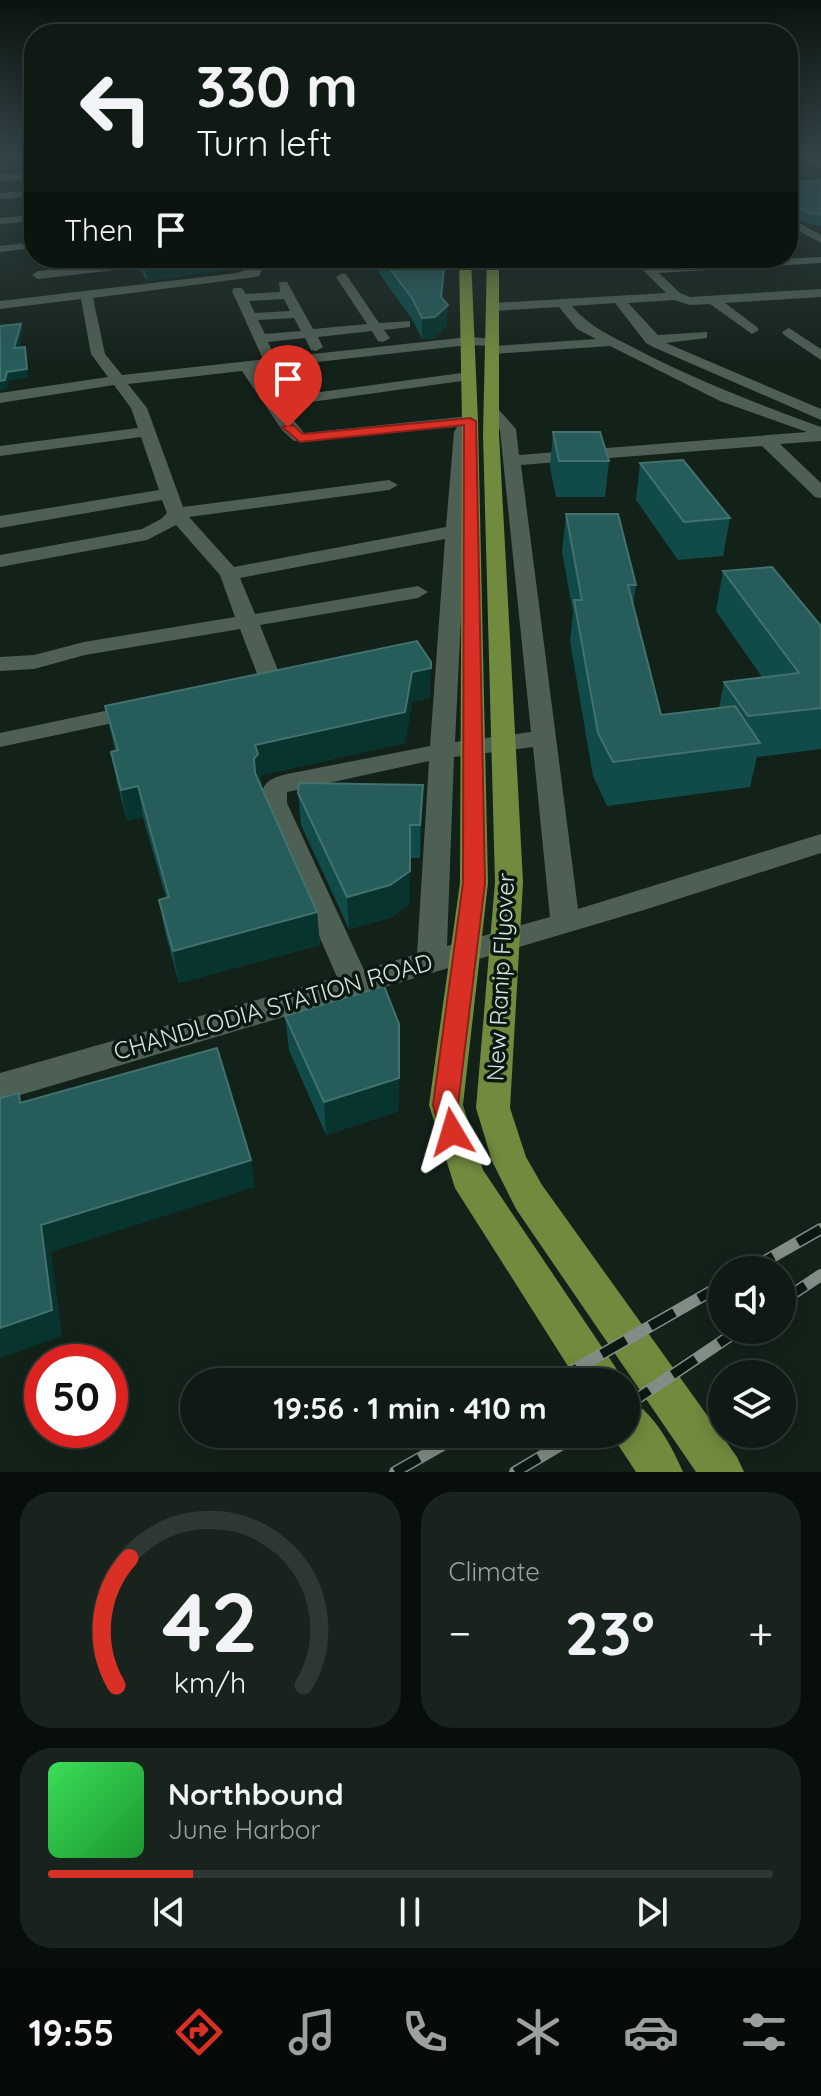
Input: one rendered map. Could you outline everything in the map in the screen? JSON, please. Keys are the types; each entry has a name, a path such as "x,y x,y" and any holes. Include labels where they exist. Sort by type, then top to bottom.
{"main road":[{"path":"465,268 469,376 481,426"},
{"path":"481,426 493,346 493,268"},
{"name":"New Ranip Flyover","path":"481,426 474,883 446,1105 468,1177 593,1368"},
{"name":"New Ranip Flyover","path":"481,426 509,882 493,1108 510,1161 529,1197 722,1472"},
{"path":"640,1440 661,1472"}],"street":[{"path":"801,228 821,231"},
{"path":"801,228 821,240"},
{"path":"799,241 821,240"},
{"path":"0,249 24,246"},
{"path":"798,261 821,260"},
{"path":"87,280 100,268"},
{"path":"0,305 50,299 87,280 124,268"},
{"path":"131,268 146,288"},
{"path":"37,272 146,288 255,273 257,268"},
{"path":"683,268 649,270 676,296 689,301 821,293"},
{"path":"37,272 87,280"},
{"path":"37,272 50,299"},
{"path":"342,277 391,350"},
{"path":"87,280 98,354 139,408 173,503 229,574 248,621 279,682 227,693"},
{"path":"271,363 240,294 286,290 317,349"},
{"path":"493,307 676,296"},
{"path":"618,299 658,344 821,415"},
{"path":"713,300 752,330"},
{"path":"562,302 582,326 611,342 725,398 821,434"},
{"path":"250,317 298,314"},
{"path":"260,339 405,324"},
{"path":"789,332 821,356"},
{"path":"0,398 120,380 468,341 493,346 550,349 702,335"},
{"path":"246,366 300,438 481,426 508,429 565,923"},
{"path":"272,403 469,376"},
{"path":"432,961 447,651 462,432 481,426"},
{"path":"0,451 148,431"},
{"path":"513,461 821,434"},
{"path":"767,441 818,487"},
{"path":"0,522 173,503 389,485"},
{"path":"0,561 147,534 168,523 173,503"},
{"path":"229,574 456,531"},
{"path":"0,664 34,662 84,649 418,592"},
{"path":"418,656 447,651"},
{"path":"0,740 151,708"},
{"path":"355,984 274,803 274,788 287,782 442,751 544,738"},
{"name":"CHANDLODIA STATION ROAD","path":"0,1087 565,923 821,843"}],"building":[{"path":"390,268 444,268 441,297 448,305 435,317 422,318 412,298"},
{"path":"21,324 14,348 25,347 27,369 7,372 5,380 0,381 0,326"},
{"path":"553,432 600,432 609,461 559,461"},
{"path":"683,460 730,518 684,522 640,463"},
{"path":"566,514 618,514 636,585 628,585 661,715 735,706 760,743 613,762 598,733 574,600 582,600"},
{"path":"772,567 821,626 821,708 748,716 724,682 799,673 723,571"},
{"path":"417,641 431,662 431,668 412,672 405,712 255,745 258,754 254,759 255,773 317,912 173,951 159,900 169,897 138,786 121,790 111,752 118,750 105,706"},
{"path":"299,783 423,785 420,825 410,825 410,871 390,885 347,897 298,793"},
{"path":"384,986 399,1024 399,1078 324,1102 285,1016"},
{"path":"217,1048 251,1160 41,1225 52,1310 0,1328 0,1098 19,1093 20,1103"}],"railway":[{"path":"774,1256 821,1229"},
{"path":"796,1292 821,1275"},
{"path":"577,1368 708,1293"},
{"path":"640,1397 718,1344"},
{"path":"395,1472 437,1448"},
{"path":"515,1472 555,1448"}],"route":[{"path":"288,427 300,438 470,421 474,883 446,1105 452,1132"}]}
